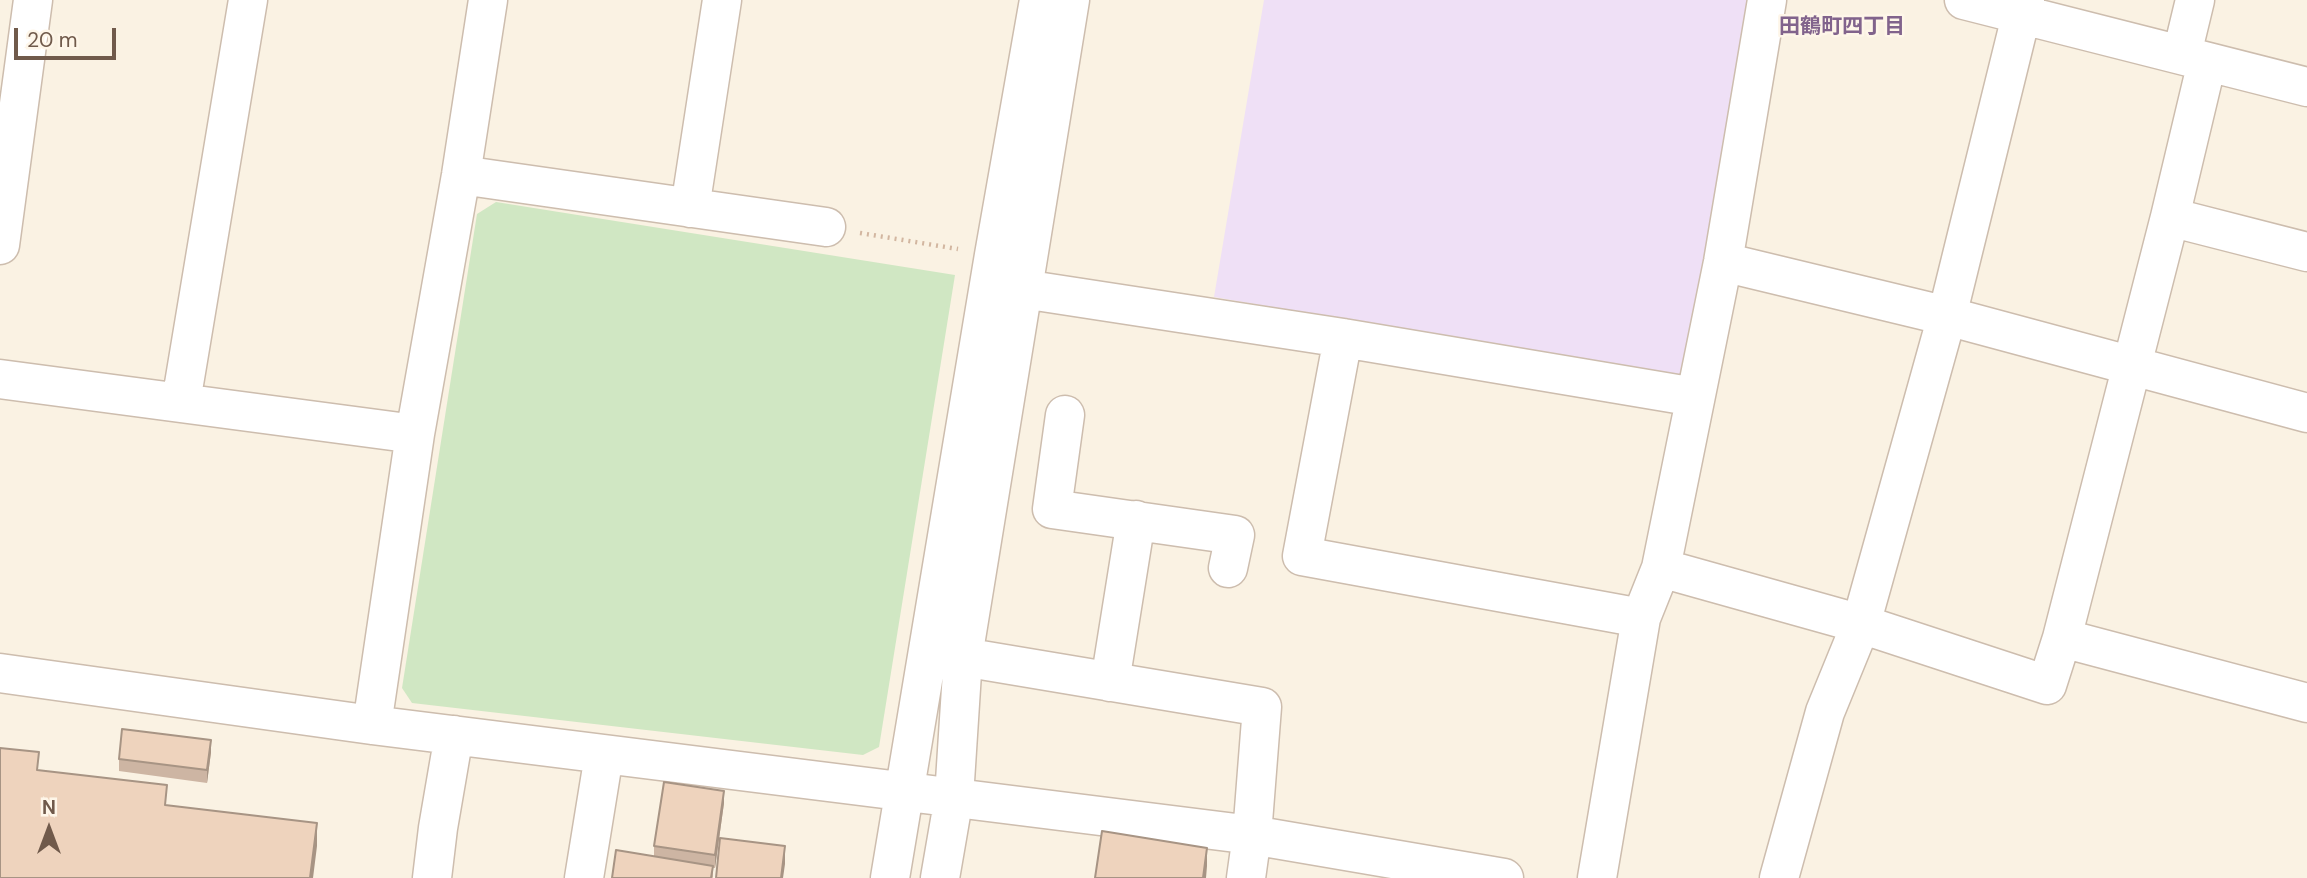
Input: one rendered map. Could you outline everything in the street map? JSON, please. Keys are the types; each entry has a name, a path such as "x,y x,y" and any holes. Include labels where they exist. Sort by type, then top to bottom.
{"street":[{"path":"0,245 33,0"},
{"path":"181,402 248,0"},
{"path":"372,725 415,434 461,175 488,0"},
{"path":"690,208 722,0"},
{"path":"890,878 1039,0"},
{"path":"940,878 954,797 963,657 1070,0"},
{"path":"1597,878 1642,618 1661,568 1723,262 1767,0"},
{"path":"1964,0 2023,8 2194,58 2307,87"},
{"path":"1661,568 1861,624 2047,685 2062,638 2170,217 2194,58 2195,0"},
{"path":"1779,878 1825,712 1861,624 1947,316 2023,8"},
{"path":"461,175 826,227"},
{"path":"2170,217 2307,252"},
{"path":"1723,262 1947,316 2307,413"},
{"path":"1023,289 1343,338 1695,397"},
{"path":"1343,338 1302,556 1642,618"},
{"path":"0,379 415,434"},
{"path":"1065,415 1052,509 1235,535 1228,568"},
{"path":"1110,682 1136,520"},
{"path":"2062,638 2307,703"},
{"path":"963,657 1110,682 1202,682 1262,706 1246,878"},
{"path":"0,673 372,725 1252,835 1504,878"},
{"path":"432,878 454,735"},
{"path":"584,878 604,755"}],"path":[{"path":"826,227 994,255"}],"shaded area":[{"path":"1264,0 1752,0 1681,377 1214,297"}],"green space":[{"path":"496,202 955,275 879,747 863,755 412,703 402,688 477,214"}],"building":[{"path":"122,729 211,740 207,770 119,759"},
{"path":"0,748 39,752 37,770 167,785 165,805 317,823 310,878 0,878"},
{"path":"664,782 724,791 715,855 654,846"},
{"path":"1102,831 1207,848 1203,878 1095,878"},
{"path":"720,838 785,846 781,878 716,878"},
{"path":"616,850 713,866 711,878 612,878"}],"district":[{"name":"田鶴町四丁目","path":"1842,27"}]}
